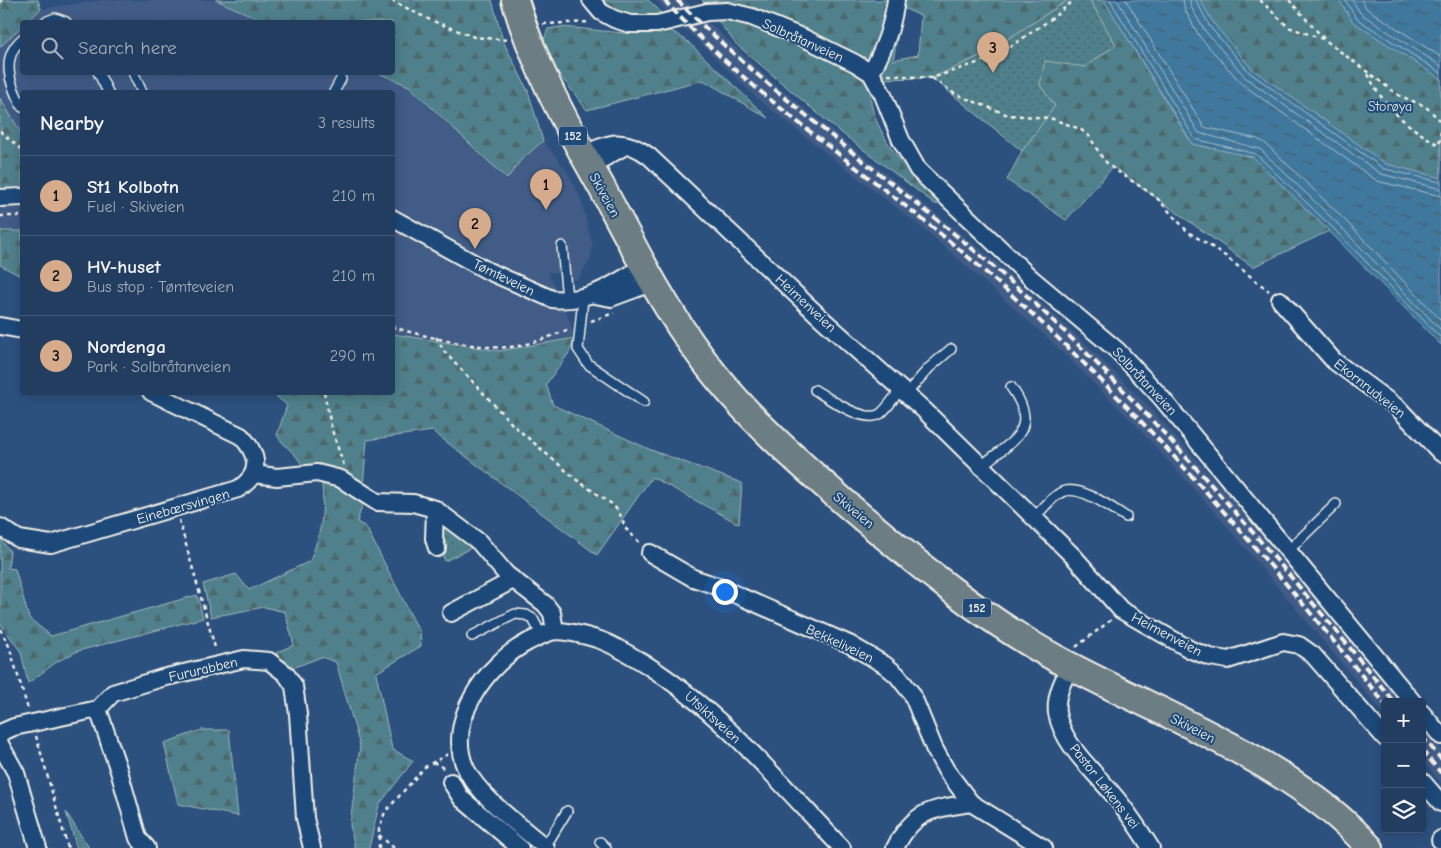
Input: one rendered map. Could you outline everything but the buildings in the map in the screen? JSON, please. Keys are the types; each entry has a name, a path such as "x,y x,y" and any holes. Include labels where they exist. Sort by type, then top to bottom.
{"main road":[{"name":"Skiveien","path":"514,0 525,34 549,90 649,274 690,342 715,375 749,414 792,456 896,546 950,588 1010,630 1073,657 1288,780 1339,817 1370,848"}],"street":[{"name":"Solbråtanveien","path":"591,0 601,12 614,19 644,25 707,12 727,11 752,17 804,38 871,73 883,95 900,140 918,170 1031,278 1118,351 1160,396 1410,698"},
{"path":"871,73 886,45 893,22 896,0"},
{"name":"Heimenveien","path":"586,161 627,145 642,151 655,161 821,318 904,392 1074,558 1121,610 1191,650 1210,657 1228,660 1255,649 1282,642 1299,645 1313,654 1381,733"},
{"path":"0,198 20,197"},
{"name":"Tømteveien","path":"395,220 517,285 552,299 582,297"},
{"path":"582,297 649,274"},
{"name":"Ekornrudveien","path":"1280,300 1334,361 1398,408 1441,453"},
{"path":"0,326 20,330"},
{"path":"157,395 241,436 252,448 256,464 254,474 277,477 318,473 341,479 377,502 414,503 435,509 479,542 513,580 549,609 554,620 548,633 512,650 493,667 478,686 462,720 461,752 466,769 480,788 546,847"},
{"name":"Einebærsvingen","path":"0,526 18,539 50,544 238,489 246,484 254,474"},
{"path":"435,509 434,539 437,548"},
{"name":"Bekkeliveien","path":"650,553 693,578 849,644 885,665 897,675 912,694 934,748 946,770 971,803 1044,848"},
{"path":"451,613 513,580"},
{"name":"Utsiktsveien","path":"548,633 601,641 632,656 681,688 723,725 842,848"},
{"name":"Pastor Løkens vei","path":"1073,657 1058,694 1057,713 1065,735 1083,761 1111,792 1151,848"},
{"name":"Fururabben","path":"98,709 113,693 162,678 244,660 269,662 286,674 294,686 298,714 305,818 312,848"},
{"path":"0,733 14,727 98,709 119,771 138,838 147,848"},
{"path":"1426,718 1441,736"},
{"path":"0,744 16,773 38,848"},
{"path":"451,777 462,799 520,848"},
{"path":"1426,786 1441,803"},
{"path":"895,848 902,834 914,820 929,810 971,803"}],"lane":[{"path":"20,42 10,56 4,75 20,104"},
{"path":"100,75 107,90"},
{"path":"134,75 141,90"},
{"path":"335,90 341,79"},
{"path":"562,246 582,297 578,349 588,364 644,402"},
{"path":"814,390 850,410 871,417 881,413 951,349"},
{"path":"980,466 1022,430 1025,423 1022,407 1011,387"},
{"path":"1034,518 1058,494 1068,490 1091,496 1126,517"},
{"path":"1289,550 1336,504"},
{"path":"472,636 515,614 533,619 548,633"},
{"path":"546,847 567,811"}],"path":[{"path":"391,0 428,19 474,37 510,40 548,22 594,22 614,19"},
{"path":"871,73 932,78 995,57 1054,17 1074,0"},
{"path":"1260,0 1288,27 1325,40"},
{"path":"1288,0 1325,40 1398,95 1425,106 1441,121"},
{"path":"1367,72 1377,93 1411,129 1439,145 1441,130"},
{"path":"932,78 955,94 1008,115 1050,118 1080,129 1089,136 1110,167 1156,197 1188,232 1220,252 1280,300"},
{"path":"0,131 20,148"},
{"path":"0,216 20,216"},
{"path":"395,328 488,347 511,347 530,343 617,312"},
{"path":"436,337 444,351 514,425 578,481 612,504 619,512 626,529 650,553"},
{"path":"325,395 332,430 344,465 341,479"},
{"path":"177,508 182,535 220,665"},
{"path":"1073,657 1121,610"},
{"path":"379,848 378,835 385,812 425,767 448,754 461,752"},
{"path":"433,762 451,777"},
{"path":"378,835 394,848"}],"shaded area":[{"path":"102,0 216,0 261,20 29,20 41,9"},
{"path":"656,0 685,0 773,83 996,262 1092,350 1146,404 1295,569 1399,698 1381,698 1381,710 1221,519 1134,423 1050,340 930,234 759,100"},
{"path":"20,28 20,75 383,75 408,86 507,179 520,161 543,141 567,171 581,199 592,244 591,259 577,280 547,271 562,300 575,338 499,351 395,334 395,90 20,90 20,131 0,98 0,47"},
{"path":"20,189 20,231 0,231 0,190"},
{"path":"1426,732 1441,750 1441,783 1426,765"}],"green space":[{"path":"0,0 38,0 41,9 29,20 20,20 20,28 0,47"},
{"path":"216,0 492,0 503,41 528,91 543,141 520,161 507,179 409,86 383,75 395,75 395,20 261,20"},
{"path":"602,0 648,0 660,11 660,16 644,18 628,16 614,10"},
{"path":"702,0 1068,0 986,53 932,78 869,79 873,113 887,142 913,176 943,205 935,204 835,128 736,44","holes":["903,8 921,16 918,55 893,60"]},
{"path":"1068,0 1090,0 1116,45 1085,67 1040,85 1055,106 1022,151 932,78 986,53"},
{"path":"1090,0 1104,0 1192,144 1253,157 1329,231 1253,267 1113,167 1066,220 1007,180 1022,151 1055,106 1040,85 1045,61 1085,67 1116,45"},
{"name":"Storøya","path":"1200,0 1339,0 1353,22 1441,79 1441,178 1386,164 1252,69 1214,24"},
{"path":"560,27 644,34 672,31 687,41 768,118 703,80 587,110 556,70 542,44 548,29"},
{"path":"0,98 20,131 20,189 0,190"},
{"path":"0,231 20,231 20,276 0,265"},
{"path":"395,334 499,351 575,338 569,353 546,384 553,405 651,450 742,483 739,524 652,477 597,555 432,431 367,440 363,486 304,469 277,435 287,405 274,395 395,395"},
{"path":"322,481 346,488 363,503 357,522 366,527 420,633 421,646 376,673 392,749 413,761 379,805 369,848 355,848 350,825 360,746 336,662 321,657 290,669 277,658 277,652 294,645 285,612 264,607 211,617 203,584 236,574 249,590 310,561 321,522 323,503"},
{"path":"442,516 477,545 445,561 440,549"},
{"path":"0,539 10,551 8,568 15,569 29,618 51,636 197,595 203,618 78,651 58,661 28,683 21,652 0,623"},
{"path":"202,730 229,730 238,816 178,804 164,743"},
{"path":"66,812 89,848 77,848"}],"water":[{"path":"1104,0 1200,0 1214,24 1252,69 1386,164 1441,178 1441,345 1253,157 1193,144"},
{"path":"1339,0 1441,0 1441,79 1353,22"}],"railway":[{"path":"664,0 736,71 935,230 1031,312 1138,418 1190,474 1289,587 1381,699"},
{"path":"677,0 761,78 985,259 1078,344 1173,442 1263,544 1391,698"},
{"path":"1426,741 1441,759"},
{"path":"1426,755 1441,773"}],"place":[{"name":"Nordenga","path":"993,73"},
{"name":"St1 Kolbotn","path":"546,210"},
{"name":"HV-huset","path":"475,249"}]}
